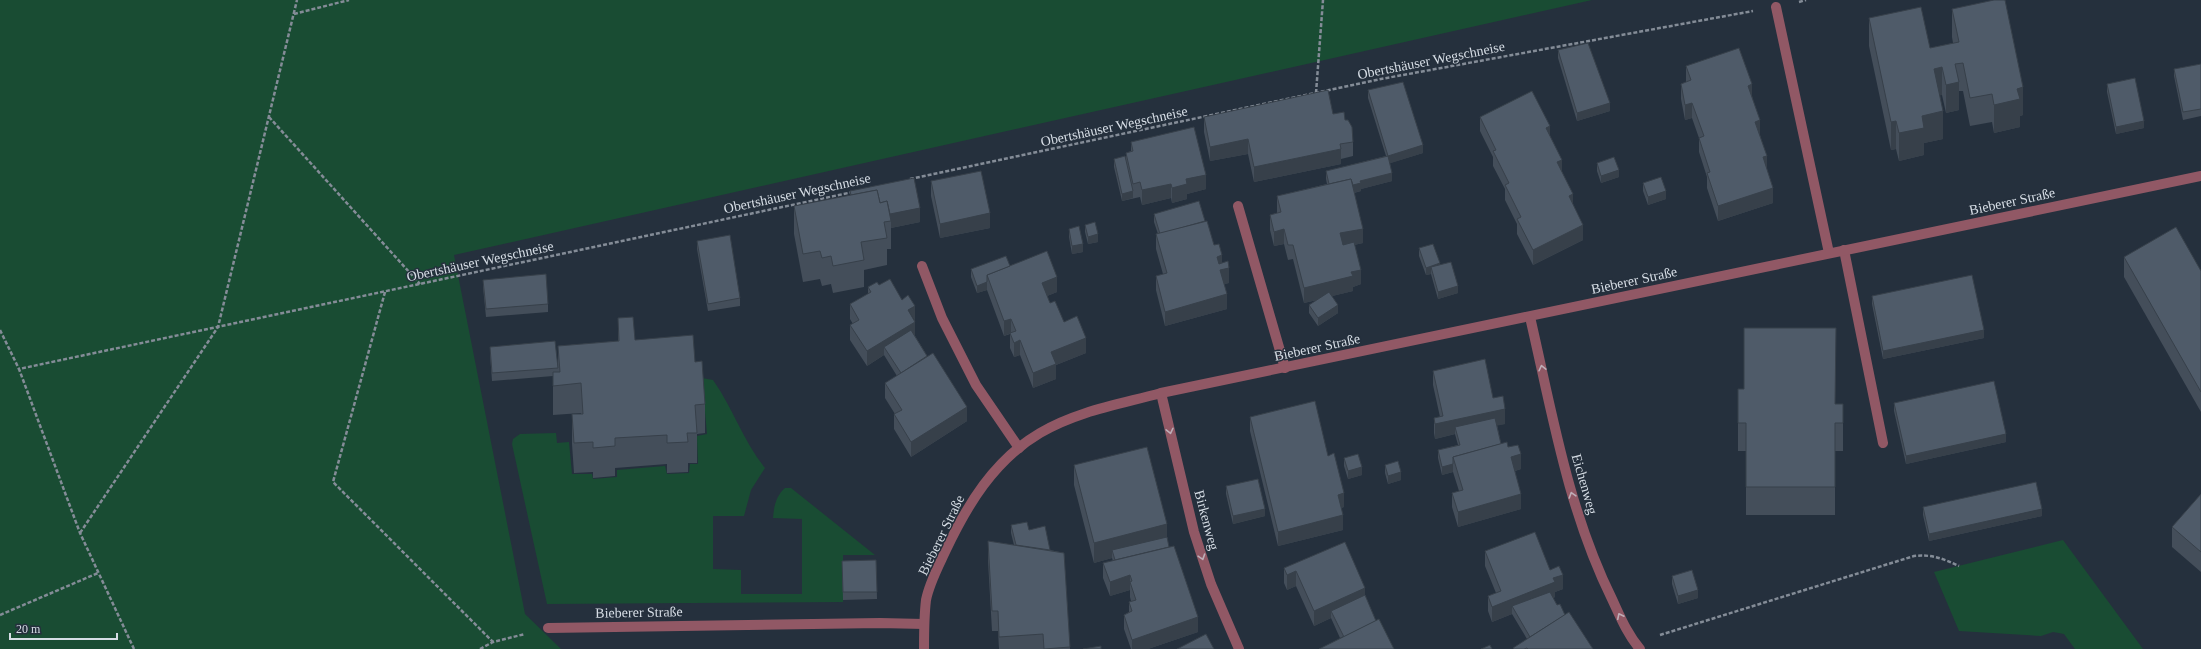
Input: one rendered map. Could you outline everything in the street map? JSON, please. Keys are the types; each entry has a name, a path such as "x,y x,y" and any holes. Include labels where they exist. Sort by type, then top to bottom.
{"street":[{"path":"1776,7 1829,253"},
{"name":"Bieberer Straße","path":"924,649 924,624 927,599 936,570 967,509 1006,458 1041,433 1088,412 1161,393 2201,176"},
{"path":"1238,206 1285,368"},
{"path":"1844,250 1883,443"},
{"path":"922,266 942,318 976,385 1019,448"},
{"name":"Eichenweg","path":"1530,317 1567,479 1584,532 1600,575 1637,646"},
{"name":"Birkenweg","path":"1161,393 1194,532 1211,584 1239,649"},
{"name":"Bieberer Straße","path":"548,628 880,623 924,624"}],"path":[{"path":"80,533 218,328 297,0"},
{"path":"294,14 350,0"},
{"path":"1316,92 1323,0"},
{"name":"Obertshäuser Wegschneise","path":"903,181 1316,92 1776,7 1806,0"},
{"path":"269,117 420,284"},
{"name":"Obertshäuser Wegschneise","path":"19,369 218,328 856,191"},
{"path":"385,292 333,482 493,642"},
{"path":"0,330 19,369 80,533 134,649"},
{"path":"1637,646 1914,556 1926,555 1940,557 1959,566"},
{"path":"0,616 98,572"},
{"path":"480,649 493,642 548,628"}],"green space":[{"path":"0,0 1592,0 454,255 525,614 561,649 0,649"},
{"path":"702,378 713,380 750,447 765,468 751,490 744,516 713,516 713,569 741,570 741,594 802,594 802,519 773,518 775,505 779,494 785,488 791,488 875,555 843,555 843,602 547,604 512,444 513,439 520,434 556,433 557,443 569,442 572,474 592,474 593,479 617,477 617,470 665,466 667,474 689,473 690,464 698,464 697,436 707,434"},
{"path":"2063,540 2143,649 2075,649 2064,634 2053,632 2041,636 1959,631 1934,572"}],"building":[{"path":"1994,0 2005,0 2023,87 2017,89 2020,99 1994,105 1992,94 1970,98 1963,63 1955,64 1959,82 1946,85 1942,67 1934,69 1943,111 1922,116 1924,128 1899,133 1896,121 1891,122 1869,18 1921,7 1930,48 1959,42 1952,9"},
{"path":"1588,43 1610,103 1577,113 1558,50"},
{"path":"1739,48 1752,84 1748,86 1760,120 1755,122 1767,156 1763,157 1773,188 1718,206 1707,173 1710,172 1699,138 1704,136 1692,103 1685,105 1681,84 1691,80 1686,66"},
{"path":"2201,64 2201,109 2183,112 2174,69"},
{"path":"2135,78 2144,121 2116,127 2107,84"},
{"path":"1403,82 1423,145 1388,156 1368,90"},
{"path":"1328,90 1333,114 1344,112 1345,120 1348,120 1352,127 1353,142 1340,144 1341,149 1254,167 1248,139 1210,147 1204,117"},
{"path":"1532,91 1550,126 1546,128 1562,160 1557,162 1573,194 1569,196 1583,225 1533,250 1517,219 1521,217 1505,185 1509,183 1493,151 1496,150 1480,117"},
{"path":"1194,127 1206,175 1186,179 1187,184 1172,188 1171,184 1142,190 1140,182 1133,184 1126,153 1133,151 1131,142"},
{"path":"1125,156 1133,191 1122,194 1114,159"},
{"path":"1388,156 1392,173 1360,181 1361,183 1353,185 1351,179 1329,184 1326,171"},
{"path":"1614,157 1619,170 1601,176 1597,163"},
{"path":"981,171 990,213 940,224 931,181"},
{"path":"1661,177 1666,191 1648,197 1643,183"},
{"path":"914,178 920,208 890,214 887,201 880,203 877,190 851,195 850,191"},
{"path":"1351,179 1363,229 1340,233 1343,245 1354,242 1361,270 1351,272 1353,276 1304,288 1293,245 1288,245 1284,229 1274,232 1270,215 1281,212 1277,196"},
{"path":"877,190 880,203 887,201 891,221 884,222 887,238 861,242 864,260 833,266 831,256 822,258 820,251 803,254 794,206"},
{"path":"1199,201 1205,221 1160,234 1154,214"},
{"path":"1207,221 1214,245 1219,244 1222,255 1217,257 1219,264 1228,261 1229,268 1220,270 1227,294 1165,312 1156,276 1167,273 1156,234"},
{"path":"1095,222 1098,234 1088,237 1085,225"},
{"path":"1079,226 1083,244 1072,246 1069,229"},
{"path":"2176,227 2201,271 2201,392 2124,257"},
{"path":"730,235 740,298 708,304 697,241"},
{"path":"1433,244 1440,263 1426,268 1419,248"},
{"path":"1047,251 1057,277 1042,283 1050,303 1055,301 1064,322 1077,316 1086,338 1051,352 1056,364 1033,373 1020,340 1014,343 1010,333 1016,331 1011,319 1004,321 987,275"},
{"path":"1006,256 1010,266 987,275 987,282 977,286 971,269"},
{"path":"1451,262 1458,286 1438,292 1431,267"},
{"path":"546,274 548,304 486,309 483,280"},
{"path":"1972,275 1984,330 1883,351 1872,296"},
{"path":"890,279 902,300 908,295 915,306 908,310 915,322 867,351 850,325 859,320 850,304 871,292 868,287 877,282 879,285"},
{"path":"1329,292 1338,305 1318,318 1309,305"},
{"path":"633,317 635,340 693,335 695,362 702,361 705,404 695,405 697,433 687,433 688,442 667,443 667,435 615,438 615,446 593,448 593,442 574,443 572,414 583,414 581,383 553,386 553,372 560,372 558,346 619,341 618,318"},
{"path":"1744,328 1836,328 1835,404 1843,404 1843,423 1835,423 1835,487 1746,487 1746,423 1738,423 1738,389 1744,389"},
{"path":"911,330 927,356 901,373 884,347"},
{"path":"555,341 558,368 492,373 490,347"},
{"path":"933,353 967,407 911,442 894,414 902,410 885,383"},
{"path":"1485,359 1493,398 1503,396 1505,409 1435,424 1434,418 1443,416 1433,371"},
{"path":"1994,381 2006,434 1906,456 1894,403"},
{"path":"1315,401 1328,456 1334,453 1344,493 1338,495 1343,515 1278,532 1250,417"},
{"path":"1495,418 1501,444 1453,457 1453,464 1442,467 1438,450 1460,445 1455,427"},
{"path":"1507,442 1508,447 1518,445 1521,454 1511,457 1521,494 1458,512 1452,493 1463,490 1453,457"},
{"path":"1147,447 1167,524 1094,543 1074,465"},
{"path":"1358,454 1362,467 1348,471 1344,458"},
{"path":"1398,461 1401,472 1388,476 1385,465"},
{"path":"1258,479 1265,509 1233,516 1226,486"},
{"path":"2036,482 2042,509 1929,534 1923,507"},
{"path":"2201,494 2201,552 2172,527"},
{"path":"1027,522 1029,530 1045,526 1050,550 1016,545 1011,525"},
{"path":"1535,532 1550,570 1559,566 1563,575 1553,578 1555,582 1492,607 1488,596 1501,591 1485,551"},
{"path":"1167,537 1169,547 1115,560 1112,550"},
{"path":"988,541 1064,553 1070,647 1044,649 1043,634 999,637 998,611 992,611"},
{"path":"1345,542 1365,588 1314,611 1296,571 1287,575 1284,568"},
{"path":"1174,546 1198,617 1132,640 1124,615 1132,611 1129,602 1136,600 1130,582 1132,581 1130,575 1110,582 1103,563"},
{"path":"876,560 877,592 843,592 842,561"},
{"path":"1692,570 1698,590 1678,596 1672,576"},
{"path":"1550,592 1557,605 1560,604 1565,615 1530,637 1512,606"},
{"path":"1365,595 1376,621 1344,637 1331,611"},
{"path":"1569,612 1593,649 1513,648"},
{"path":"1379,619 1394,649 1319,649"},
{"path":"1206,634 1214,649 1177,649"},
{"path":"1490,645 1492,649 1481,649"},
{"path":"1101,646 1101,649 1083,649"}]}
